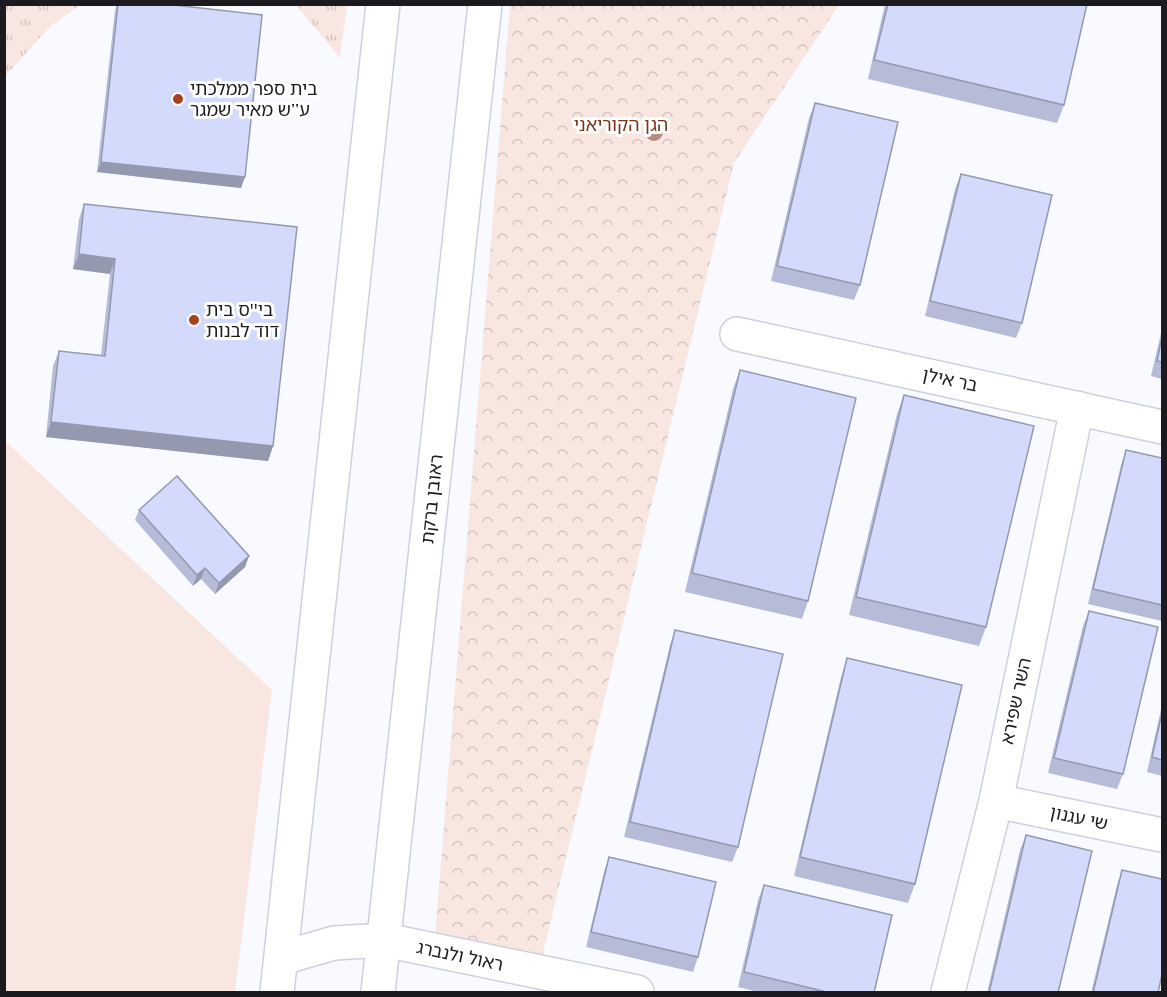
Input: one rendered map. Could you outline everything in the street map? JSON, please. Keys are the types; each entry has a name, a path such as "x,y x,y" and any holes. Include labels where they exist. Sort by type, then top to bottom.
{"street":[{"path":"278,993 383,4"},
{"name":"ראובן ברקת","path":"378,993 485,4"},
{"name":"בר אילן","path":"737,334 1162,427"},
{"name":"השר שפירא","path":"948,993 996,801 1077,408"},
{"name":"שי עגנון","path":"996,801 1162,835"},
{"name":"ראול ולנברג","path":"282,958 334,943 385,940 637,993"}],"green space":[{"path":"5,4 80,5 52,25 5,76"},
{"path":"296,5 347,5 340,58"},
{"name":"הגן הקוריאני","path":"510,5 839,5 734,163 542,957 435,936"},
{"path":"4,440 272,690 235,992 5,992"}],"building":[{"name":"בית ספר ממלכתי ע’’ש מאיר שמגר","path":"118,4 165,4 262,15 245,177 101,162"},
{"path":"888,4 1087,4 1064,105 874,60"},
{"path":"815,103 898,122 860,285 777,266"},
{"path":"961,174 1052,195 1022,323 930,301"},
{"name":"בי''ס בית דוד לבנות","path":"84,204 297,227 273,446 51,422 59,351 105,356 115,259 79,254"},
{"path":"1162,337 1162,362 1157,361"},
{"path":"740,370 856,398 808,601 692,573"},
{"path":"904,395 1034,426 986,627 856,597"},
{"path":"1126,450 1162,458 1162,605 1093,589"},
{"path":"177,476 249,556 219,583 205,568 197,575 139,510"},
{"path":"1089,611 1158,627 1123,774 1054,758"},
{"path":"675,630 783,654 738,847 630,822"},
{"path":"847,658 962,685 915,884 800,857"},
{"path":"1162,713 1162,760 1152,757"},
{"path":"1026,835 1092,851 1058,993 989,993"},
{"path":"609,857 716,882 698,957 591,932"},
{"path":"1122,870 1162,879 1162,974 1158,993 1093,993"},
{"path":"764,885 892,915 874,993 831,993 744,972"}],"place":[{"name":"בית ספר ממלכתי ע’’ש מאיר שמגר","path":"178,99"},
{"name":"בי''ס בית דוד לבנות","path":"194,320"}]}
